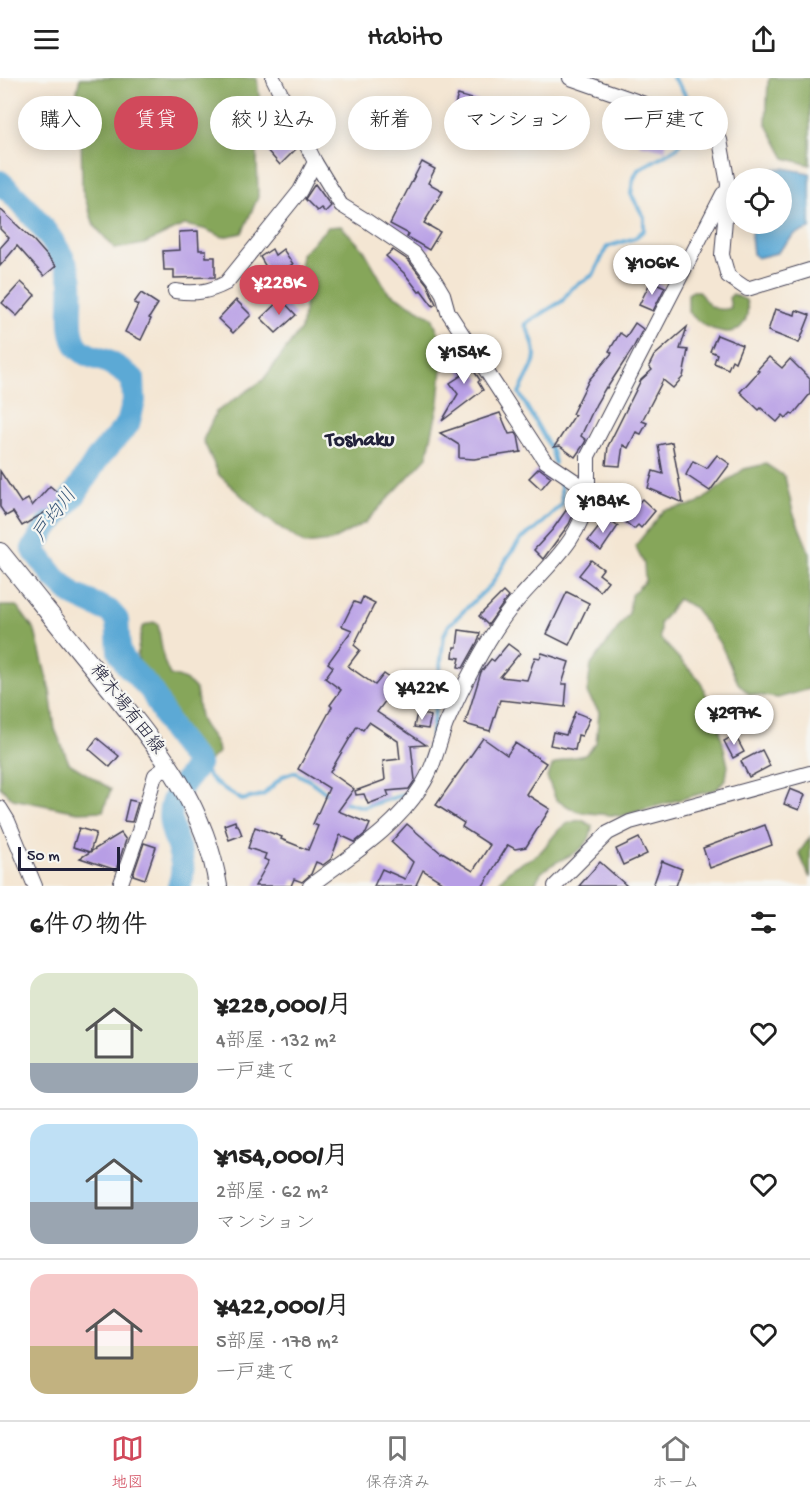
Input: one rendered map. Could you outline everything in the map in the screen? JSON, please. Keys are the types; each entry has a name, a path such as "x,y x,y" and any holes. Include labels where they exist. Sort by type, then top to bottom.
{"main road":[{"name":"稗木場有田線","path":"0,552 172,769 201,822 210,847 218,886"}],"street":[{"path":"273,78 315,162 341,205 414,253 434,279 443,294 448,312 544,460 588,490"},
{"path":"570,78 660,108 701,125 720,140 726,173"},
{"path":"175,291 191,293 210,291 226,284 300,191 315,162"},
{"path":"310,886 350,858 399,816 422,787 455,706 503,618 573,538 587,505 588,456 726,188"},
{"path":"726,208 722,255 728,276 747,289 810,270"},
{"path":"120,886 140,831 155,776 172,769"},
{"path":"555,886 608,833 630,822 810,773"},
{"path":"0,808 8,821 35,886"}],"green space":[{"path":"80,78 257,78 259,96 210,96 210,150 258,150 258,197 242,233 223,237 204,229 184,225 144,244 115,249 94,225 82,189 81,150 102,150 102,96 78,96"},
{"path":"770,78 810,78 810,165 785,158 766,123"},
{"path":"341,226 364,250 388,292 432,317 444,346 439,402 427,457 365,523 331,541 305,544 266,518 219,475 203,440 216,412 263,380 301,329 306,299 299,278 301,254 328,227"},
{"path":"699,291 708,304 716,309 731,308 729,298 733,294 746,300 746,319 739,328 728,332 702,324 688,312 688,294"},
{"path":"766,464 785,477 793,512 810,554 810,689 778,698 749,694 738,683 721,645 695,608 678,599 660,623 660,638 701,682 719,726 728,766 726,778 717,789 621,816 578,812 556,800 547,777 553,765 569,758 585,755 596,743 599,712 587,693 591,665 629,613 631,595 645,581 644,564 635,546 664,510 697,504 744,469"},
{"path":"0,606 17,606 35,631 50,691 55,729 69,763 111,789 103,811 78,812 13,799 0,787"},
{"path":"153,622 158,624 164,661 170,675 187,681 195,688 201,720 214,739 217,748 218,753 210,760 200,760 192,751 155,682 141,669 137,655 142,627"},
{"path":"582,820 592,826 586,843 573,854 548,867 541,873 534,886 497,886 510,870 538,854 556,832 566,824"},
{"path":"810,837 810,878 799,853"}],"water":[{"path":"792,170 810,173 810,229 795,234 777,253 757,258 753,254 751,235 792,234"}],"building":[{"path":"267,150 295,150 280,165"},
{"path":"422,162 435,169 428,183 443,191 424,223 440,232 429,250 407,237 409,234 390,224"},
{"path":"315,184 331,206 325,212 321,208 317,211 305,199"},
{"path":"0,209 34,241 56,266 44,276 17,246 0,266 0,248 9,238 0,229"},
{"path":"198,231 199,250 206,250 206,257 215,257 215,277 174,278 174,270 164,270 163,251 180,250 179,232"},
{"path":"272,249 275,255 283,249 293,264 272,277 260,257"},
{"path":"393,250 408,260 427,284 436,304 433,306 421,290 419,292 405,274 386,256"},
{"path":"651,281 665,287 653,311 639,305"},
{"path":"21,282 35,295 17,316 2,303"},
{"path":"141,293 158,304 149,318 151,319 141,340 125,332 138,305 134,303"},
{"path":"281,299 296,315 276,333 261,318"},
{"path":"236,300 251,315 233,333 218,319"},
{"path":"775,309 795,315 796,310 810,315 799,343 768,331"},
{"path":"635,323 643,329 596,404 581,436 586,440 584,444 575,457 560,446 554,447 575,415 572,414 589,380 612,353 609,351 620,333 626,337"},
{"path":"687,327 680,349 688,350 683,377 673,388 663,380 642,421 647,423 641,434 636,432 628,448 623,445 620,466 606,465 608,446 641,380 652,370 649,366 654,356"},
{"path":"717,335 742,345 735,362 732,360 728,369 714,363 717,354 710,351"},
{"path":"463,355 480,380 478,382 483,390 442,421 458,394 450,383 462,375 453,361"},
{"path":"769,357 782,368 790,359 810,379 810,394 793,415 791,413 786,418 783,415 777,422 761,408 759,410 740,392"},
{"path":"500,413 509,434 516,433 518,436 521,452 474,459 459,458 459,445 440,433"},
{"path":"672,442 683,503 648,488 653,471 663,474 658,445"},
{"path":"717,455 730,464 710,491 686,475 693,461 707,468"},
{"path":"539,468 551,477 541,489 529,478"},
{"path":"0,471 21,503 28,499 32,506 50,486 63,497 49,512 47,511 22,526 13,512 6,516 0,507"},
{"path":"642,499 655,511 641,528 638,525 634,529 623,520"},
{"path":"567,509 574,513 569,524 543,559 534,550"},
{"path":"607,517 618,526 601,551 588,541"},
{"path":"591,560 603,569 599,574 608,581 600,591 579,575"},
{"path":"503,592 508,597 488,625 479,616"},
{"path":"567,592 589,603 569,645 547,634"},
{"path":"363,597 375,603 354,645 360,650 348,666 375,685 384,674 398,684 377,712 426,745 411,746 415,780 409,789 387,791 389,796 368,804 364,794 356,795 355,791 385,780 383,761 400,759 398,741 369,722 363,730 357,726 330,772 354,789 338,811 370,824 366,833 355,842 340,835 331,859 323,865 316,862 311,874 302,882 294,879 291,886 255,886 269,861 264,859 266,854 248,848 255,827 308,850 318,826 313,824 329,788 298,769 332,707 330,705 341,690 325,678 333,667 328,663 352,630 342,626 354,602 360,604"},
{"path":"459,630 480,633 463,668 458,667 460,658 453,657"},
{"path":"508,644 520,653 500,677 527,680 535,657 540,658 542,653 569,662 562,684 567,684 565,707 500,700 490,731 465,724 481,672 491,659 494,661"},
{"path":"575,712 590,718 582,736 578,735 575,750 550,745 553,732 566,735"},
{"path":"417,713 431,716 428,729 414,727"},
{"path":"735,735 744,752 733,758 724,741"},
{"path":"97,738 119,756 110,767 89,749"},
{"path":"483,738 507,755 515,743 546,763 526,794 550,809 526,847 515,849 508,845 483,886 448,886 423,870 416,885 419,886 374,886 382,869 405,879 413,862 391,842 407,824 441,853 473,871 490,845 462,827 464,823 436,805"},
{"path":"762,750 770,766 749,777 741,761"},
{"path":"790,789 805,795 799,810 784,804"},
{"path":"129,800 138,802 132,822 124,821"},
{"path":"235,821 242,835 229,840 224,825"},
{"path":"765,825 772,845 710,868 703,848"},
{"path":"79,828 96,833 90,852 73,847"},
{"path":"121,833 126,840 116,870 80,858"},
{"path":"639,838 647,854 623,865 616,849"},
{"path":"144,843 156,847 145,879 133,875"},
{"path":"662,861 682,869 676,886 653,886"},
{"path":"600,862 627,886 579,886"}],"waterway":[{"path":"673,78 686,96"},
{"path":"555,463 552,451 519,393 532,367 535,353 525,324 562,301 572,288 593,275 607,247 635,238 644,230 644,217 631,194 633,180 638,170 673,150"},
{"name":"戸均川","path":"0,182 32,215 62,257 71,283 71,325 74,341 78,347 89,355 113,365 133,379 134,401 128,424 97,459 75,494 47,527 33,549 55,578 74,595 109,611 117,620 119,651 127,665 151,690 172,730 198,764 176,794 170,814 182,864 179,886"},
{"path":"422,773 431,742 444,635 449,625 492,584 522,538 536,529 562,504 558,474"},
{"path":"198,764 215,783 242,800 263,795 283,776 294,772 330,796"},
{"path":"339,801 364,807 412,792"}],"district":[{"name":"Toshaku","path":"360,441"}]}
